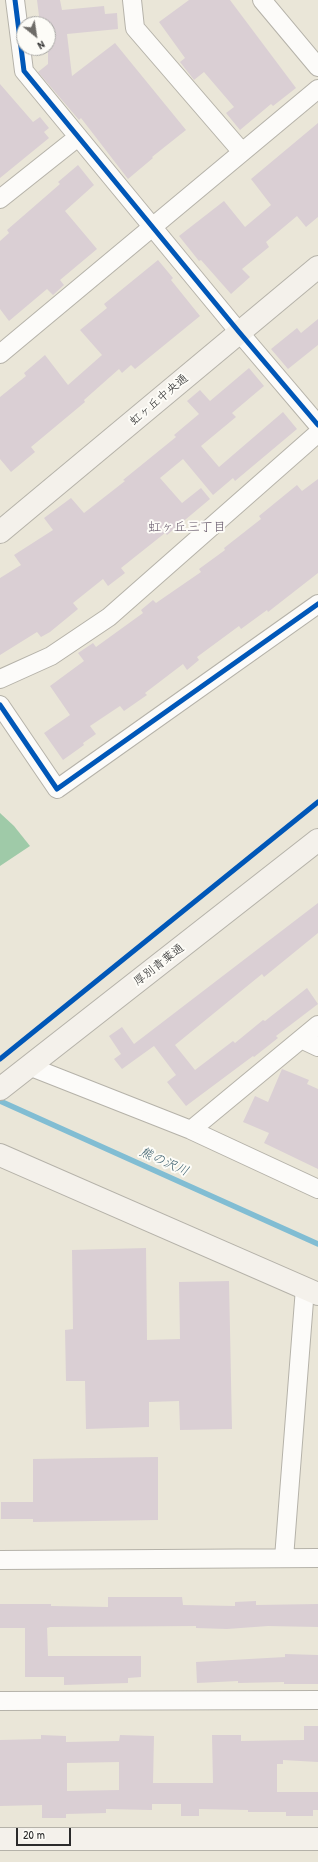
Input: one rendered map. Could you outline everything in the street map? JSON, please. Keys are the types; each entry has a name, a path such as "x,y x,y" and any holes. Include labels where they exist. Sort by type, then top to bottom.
{"street":[{"path":"15,0 24,71 239,332 318,425"},
{"path":"132,0 135,28 242,152"},
{"path":"262,0 318,67"},
{"path":"0,354 318,89"},
{"path":"0,200 78,137"},
{"name":"虹ヶ丘中央通","path":"0,532 318,267"},
{"path":"0,679 51,656 109,617 318,433"},
{"path":"0,705 57,788 318,604"},
{"name":"厚別青葉通","path":"6,1085 318,840"},
{"path":"191,1130 318,1025"},
{"path":"301,1039 318,1047"},
{"path":"31,1066 191,1130 318,1188"},
{"path":"0,1155 311,1291 284,1558"},
{"path":"0,1560 318,1558"},
{"path":"0,1701 318,1700"},
{"path":"0,1839 318,1839"}],"green space":[{"path":"0,813 14,826 30,846 0,866"}],"building":[{"path":"37,0 60,0 62,10 104,6 105,14 117,13 118,29 67,34 72,76 115,43 186,130 152,157 153,158 128,179 81,118 79,120 38,72 48,64 48,56 56,56 56,16 39,16"},
{"path":"189,0 230,0 296,88 273,106 271,104 240,130 226,113 234,107 204,72 194,80 180,62 185,58 159,22"},
{"path":"0,84 33,122 40,117 49,128 44,132 49,138 0,178"},
{"path":"318,123 318,217 306,227 297,216 266,242 269,247 242,269 250,277 231,294 201,260 199,261 179,236 224,201 245,227 271,205 251,179"},
{"path":"78,165 94,185 65,211 97,249 60,280 64,285 53,295 47,289 9,321 0,309 0,241 9,233 7,230 60,184 58,182"},
{"path":"158,260 173,278 171,280 200,316 135,369 131,365 122,373 119,369 84,400 85,402 31,447 35,452 11,472 0,459 0,397 26,376 24,373 45,355 68,385 102,355 80,330 107,308 104,304"},
{"path":"318,319 318,345 288,369 271,349 297,328 301,333"},
{"path":"249,368 264,386 232,413 236,417 201,446 219,467 283,412 297,429 235,481 233,478 213,495 183,459 160,478 182,503 201,488 210,499 167,535 165,533 121,568 125,573 108,586 103,579 73,603 78,609 50,632 41,637 37,632 0,655 0,578 21,565 14,555 53,530 44,518 71,498 84,513 125,481 123,480 176,437 174,435 199,414 187,401 200,390 210,401"},
{"path":"318,479 318,573 268,612 267,610 241,629 239,626 197,657 199,660 187,670 183,664 145,693 147,695 124,711 120,706 90,726 96,734 83,743 84,745 63,760 44,733 70,715 50,686 84,661 78,653 93,643 96,647 143,613 141,610 153,600 156,603 201,572 199,569 225,550 224,548 261,519 259,516 297,485 302,491"},
{"path":"318,903 318,933 264,977 262,974 175,1045 195,1070 233,1041 235,1043 263,1020 265,1021 307,988 318,1004 276,1036 278,1038 186,1106 167,1082 176,1075 154,1046 122,1069 114,1059 121,1054 109,1036 122,1027 134,1044"},
{"path":"282,1069 309,1080 307,1084 318,1089 318,1169 264,1143 269,1133 243,1122 255,1096 268,1102"},
{"path":"146,1248 147,1340 180,1339 179,1282 229,1281 232,1429 180,1430 179,1401 149,1402 149,1427 86,1429 85,1381 66,1381 65,1330 73,1329 72,1250"},
{"path":"158,1457 158,1520 33,1522 33,1519 1,1519 1,1502 33,1502 33,1459"},
{"path":"108,1597 182,1597 183,1605 235,1606 235,1602 256,1601 256,1605 318,1604 318,1627 268,1626 227,1629 196,1628 196,1626 50,1627 47,1628 48,1656 141,1656 141,1677 128,1678 128,1683 64,1685 64,1677 25,1677 25,1628 0,1628 0,1604 51,1604 51,1606 108,1607"},
{"path":"285,1654 318,1655 318,1684 284,1684 284,1682 238,1683 238,1681 197,1683 196,1662 285,1657"},
{"path":"304,1726 318,1726 318,1762 283,1760 283,1764 277,1764 277,1792 318,1792 318,1810 313,1810 313,1816 286,1816 286,1812 248,1812 248,1810 199,1809 199,1816 181,1816 181,1804 152,1804 152,1810 106,1809 106,1813 66,1814 66,1818 42,1818 42,1805 0,1806 0,1740 41,1739 41,1735 66,1736 66,1742 119,1741 120,1735 154,1736 153,1783 213,1783 212,1735 241,1735 241,1741 304,1740","holes":["119,1762 119,1790 67,1791 67,1763"]}],"waterway":[{"name":"熊の沢川","path":"0,1101 318,1244"}],"cycle path":[{"path":"15,0 24,71 239,332 318,425"},
{"path":"0,705 57,789 318,604"},
{"path":"0,1059 318,802"}],"district":[{"name":"虹ヶ丘三丁目","path":"187,528"}]}
